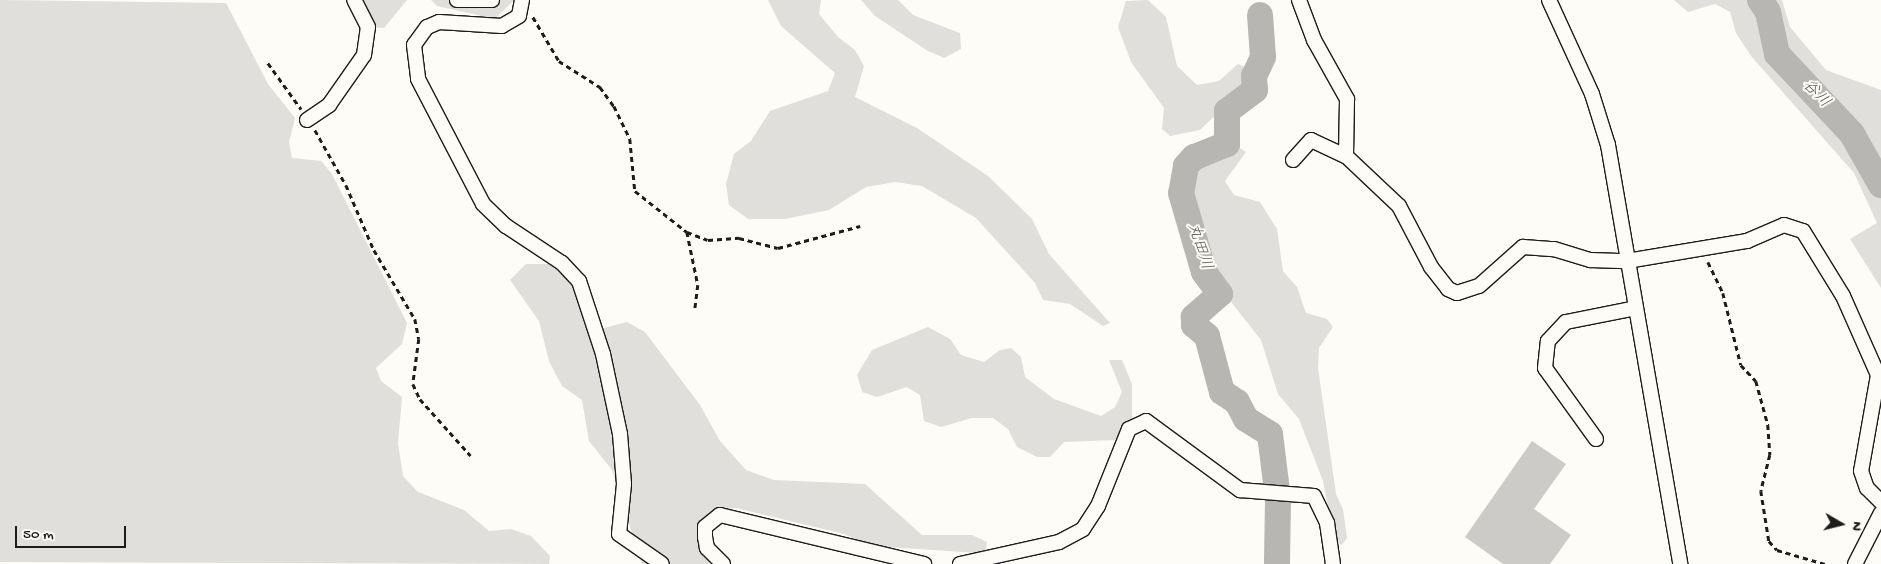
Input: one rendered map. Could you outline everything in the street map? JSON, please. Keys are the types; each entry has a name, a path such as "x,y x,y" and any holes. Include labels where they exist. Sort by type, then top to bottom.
{"street":[{"path":"307,120 329,105 364,55 368,27 354,0"},
{"path":"457,0 492,0"},
{"path":"1299,0 1314,40 1347,99 1346,156"},
{"path":"1549,0 1592,94 1608,145 1680,564"},
{"path":"522,4 513,22 502,26 439,22 427,27 414,45 418,79 483,204 506,226 562,263 579,281 604,354 620,434 624,484 619,534 662,564"},
{"path":"1293,160 1311,140 1346,156 1400,206 1431,267 1448,289 1457,293 1479,286 1523,247 1554,249 1590,260 1627,261 1747,241 1784,225 1803,231 1815,245 1878,375 1862,471 1867,488 1881,502"},
{"path":"1596,439 1545,368 1548,341 1566,322 1636,308"},
{"path":"960,564 1059,542 1083,528 1098,506 1123,439 1136,423 1157,425 1240,490 1314,496 1323,508 1333,564"},
{"path":"1855,564 1881,513"},
{"path":"723,564 707,548 705,537 705,527 720,515 924,564"}],"path":[{"path":"522,4 530,11 559,61 600,87 614,106 630,139 635,191 687,232 708,240 739,238 778,248 860,226"},
{"path":"268,63 326,144 374,250 415,319 419,339 413,384 420,399 471,456"},
{"path":"687,232 698,285 695,310"},
{"path":"1704,248 1723,293 1741,365 1756,381 1768,425 1770,455 1761,491 1769,541 1777,550 1825,564"}],"shaded area":[{"path":"0,0 226,3 268,84 295,118 289,142 292,158 321,161 332,174 407,323 402,344 376,368 381,381 402,397 398,443 403,476 418,492 464,510 489,531 511,529 531,536 550,556 549,564 0,562"},
{"path":"347,0 407,0 384,28 363,27"},
{"path":"431,0 514,0 495,19 437,6"},
{"path":"768,0 821,0 819,14 838,37 855,50 864,66 855,97 917,128 988,176 1032,219 1049,254 1110,323 1103,326 1070,304 1043,300 1035,283 976,218 922,186 895,182 866,187 829,210 785,219 748,219 729,205 726,184 734,154 751,141 770,111 828,91 835,73 781,26"},
{"path":"861,0 898,0 913,15 960,33 961,49 944,58 928,51 875,16"},
{"path":"1148,0 1166,17 1177,66 1197,85 1219,81 1238,64 1252,70 1245,87 1200,130 1170,136 1162,129 1164,108 1131,62 1118,27 1126,1"},
{"path":"1674,0 1782,0 1790,27 1826,70 1881,90 1881,288 1850,239 1877,223 1854,173 1751,56 1736,33 1730,12 1715,4 1688,12"},
{"path":"1235,145 1246,152 1225,181 1234,195 1260,202 1277,229 1283,271 1297,287 1306,313 1327,319 1333,327 1319,348 1318,368 1336,494 1343,509 1347,538 1342,545 1335,542 1323,481 1299,419 1278,394 1261,340 1209,274 1185,205 1198,160"},
{"path":"526,264 555,264 574,284 594,321 604,328 627,322 645,332 700,405 720,441 746,470 774,480 865,484 922,535 972,535 987,542 986,549 979,553 872,546 844,534 736,508 720,509 702,523 709,564 642,564 612,470 589,441 582,400 562,386 549,361 539,321 510,280"},
{"path":"928,327 950,339 961,355 984,362 1000,350 1011,348 1021,357 1025,377 1054,399 1101,416 1115,407 1122,392 1109,360 1122,360 1132,384 1132,420 1115,440 1064,442 1050,457 1037,457 1017,447 1008,429 993,418 972,418 941,427 924,421 920,395 907,387 877,397 862,392 857,375 872,350"}],"building":[{"path":"1532,441 1566,464 1534,509 1571,535 1550,564 1503,564 1465,537"}],"waterway":[{"name":"谷川","path":"1760,0 1768,12 1777,54 1852,134 1881,185"},
{"name":"丸田川","path":"1260,15 1263,57 1254,76 1255,90 1227,111 1227,144 1194,157 1186,166 1181,193 1204,272 1220,294 1194,317 1194,325 1207,336 1222,392 1237,402 1246,419 1270,434 1278,499 1277,564"}]}
